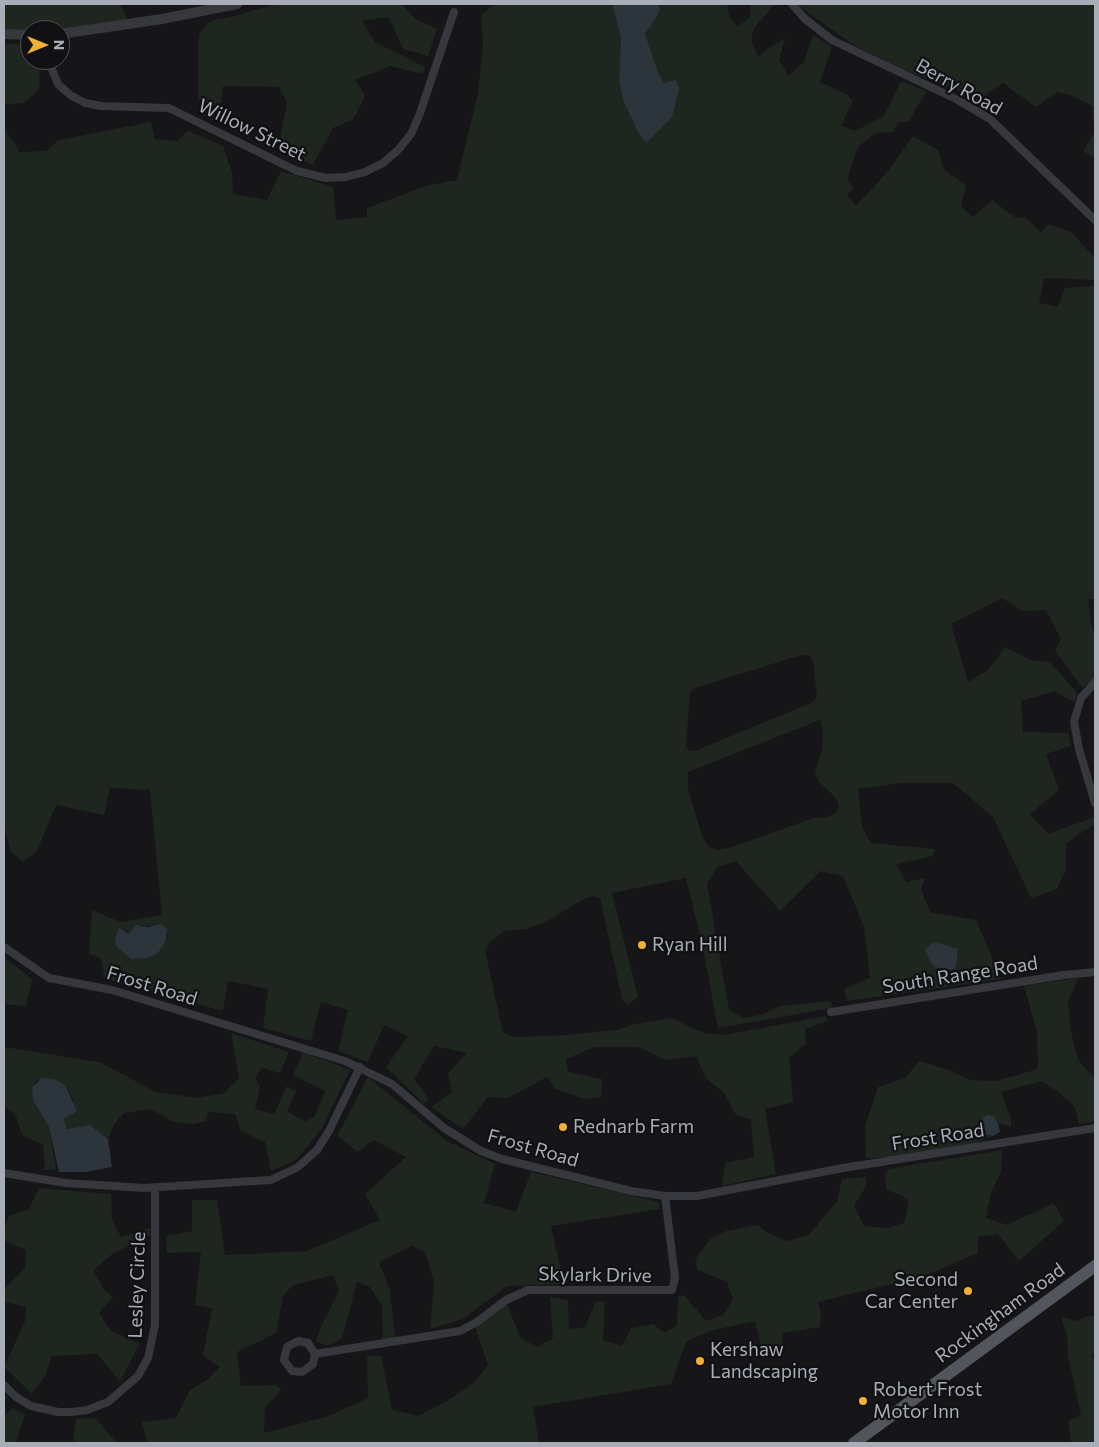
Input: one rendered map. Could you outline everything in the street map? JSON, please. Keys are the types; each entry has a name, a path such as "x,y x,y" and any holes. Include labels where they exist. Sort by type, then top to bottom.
{"main road":[{"name":"Rockingham Road","path":"854,1443 1095,1266"}],"street":[{"path":"70,33 162,19 237,4"},
{"name":"Berry Road","path":"792,4 804,18 832,40 956,99 990,119 1095,220"},
{"name":"Willow Street","path":"52,70 58,84 70,95 85,103 102,106 169,108 298,171 326,178 346,177 366,172 383,163 398,150 411,134 419,116 454,12"},
{"path":"4,34 20,35"},
{"path":"1095,682 1081,698 1074,722 1079,749 1095,803"},
{"name":"Frost Road","path":"4,947 49,978 112,990 360,1067 392,1084 444,1128 481,1150 502,1159 584,1180 665,1196 697,1196 726,1192 843,1168 1095,1128"},
{"name":"South Range Road","path":"831,1012 1064,975 1095,972"},
{"path":"4,1173 73,1184 155,1188 265,1182 290,1172 309,1159 324,1140 360,1067"},
{"name":"Lesley Circle","path":"4,1386 16,1397 31,1406 58,1412 72,1412 87,1410 108,1402 138,1376 150,1353 155,1325 155,1188"},
{"name":"Skylark Drive","path":"315,1354 460,1331 477,1322 506,1300 528,1290 672,1290 675,1278 665,1196"},
{"path":"295,1341 308,1343 315,1354 311,1367 302,1372 289,1369 284,1360 287,1347 295,1341"}],"shaded area":[{"path":"4,4 120,4 128,21 70,28 70,20 20,20 20,30 4,30"},
{"path":"276,4 402,4 414,18 437,29 428,56 403,49 389,17 362,21 375,42 425,67 423,74 391,66 355,80 365,95 361,105 353,119 333,128 313,165 278,150 287,102 279,87 223,86 221,103 212,107 207,107 198,97 198,44 200,33 206,25 213,20 231,17"},
{"path":"495,4 612,4 621,39 619,81 623,100 631,116 677,95 679,89 664,83 657,73 645,34 660,10 659,4 727,4 729,15 737,27 750,17 750,4 775,4 754,28 751,41 758,56 785,38 779,60 789,76 804,62 813,35 832,47 820,82 846,94 853,101 841,126 855,131 884,116 901,81 927,91 908,122 898,122 893,132 875,133 858,147 847,180 854,188 847,195 856,206 889,170 913,136 939,151 943,169 966,185 961,206 973,217 992,200 1016,218 1025,217 1041,232 1049,224 1072,233 1095,258 1095,280 1044,278 1039,303 1058,307 1065,288 1095,286 1095,377 1093,378 1095,381 1095,599 1088,599 1091,623 1095,636 1095,677 1082,688 1055,650 1061,639 1046,610 1023,611 1002,598 951,624 968,682 988,670 1005,647 1030,660 1050,662 1077,693 1074,702 1054,691 1021,701 1023,732 1068,733 1071,746 1046,754 1059,790 1030,814 1048,834 1094,817 1095,824 1066,843 1066,869 1057,889 1031,898 993,817 953,783 901,783 858,789 862,827 871,843 935,849 933,856 896,864 906,882 925,878 921,889 930,912 976,920 1001,979 847,1001 844,989 870,978 864,927 843,876 821,871 780,911 736,861 717,867 707,884 729,1010 744,1018 764,1014 779,1006 831,1001 832,1008 718,1028 703,948 686,878 612,893 638,997 628,1005 622,999 600,898 593,896 585,898 544,923 526,929 504,931 490,942 485,950 503,1033 514,1037 567,1035 616,1030 631,1025 671,1018 704,1033 724,1035 826,1016 827,1021 805,1029 806,1044 789,1057 793,1102 765,1109 776,1174 722,1186 725,1163 754,1157 751,1119 736,1115 723,1092 706,1078 696,1056 665,1060 639,1047 594,1047 566,1059 568,1072 602,1079 601,1097 584,1099 556,1089 547,1077 508,1098 488,1097 463,1129 431,1107 452,1092 448,1073 467,1053 434,1046 414,1079 429,1099 424,1104 386,1067 408,1036 384,1025 368,1062 338,1051 348,1010 321,1002 311,1041 263,1028 268,989 228,981 223,1011 105,979 101,958 89,954 92,910 121,922 162,915 150,790 110,788 104,815 56,805 37,851 23,862 11,852 4,826 4,129 20,152 46,151 59,140 151,122 155,139 177,141 188,131 223,146 232,172 233,194 267,200 281,171 333,187 336,220 367,217 367,208 429,185 457,180 478,93 483,44 481,15","holes":["801,655 809,656 813,661 817,697 811,703 695,751 690,751 686,747 690,693 695,688","820,720 823,733 822,749 815,771 818,781 835,797 839,805 836,813 829,817 814,818 729,848 718,850 709,847 702,836 688,789 688,772","140,925 152,926 168,934 158,953 127,956 122,950 125,930 129,934"]},
{"path":"612,4 659,4 660,10 645,34 658,73 664,83 676,80 679,89 672,117 646,143 638,132 623,100 619,81 621,39"},
{"path":"796,4 1095,4 1095,131 1092,106 1070,95 1057,92 1036,107 1003,83 980,98 903,70 852,44"},
{"path":"4,43 20,45 20,70 40,70 39,90 24,103 4,105"},
{"path":"1095,131 1095,158 1083,151"},
{"path":"161,924 167,929 166,941 158,953 148,958 131,959 117,947 115,941 119,928 129,934 136,925 148,927"},
{"path":"934,942 958,949 956,967 952,970 935,967 931,963 925,950"},
{"path":"4,957 32,979 26,1006 4,1004"},
{"path":"1078,978 1068,1002 1071,1032 1078,1060 1095,1078 1095,1121 1079,1124 1075,1107 1042,1081 1001,1092 1011,1119 1011,1127 998,1123 994,1116 987,1135 993,1136 966,1146 891,1157 866,1158 865,1126 878,1087 905,1078 919,1061 952,1071 970,1080 996,1081 1038,1069 1037,1032 1024,986"},
{"path":"231,1033 289,1052 280,1073 262,1068 255,1078 260,1087 255,1109 274,1114 287,1086 296,1091 287,1111 305,1122 315,1116 325,1091 293,1075 303,1052 350,1070 321,1130 296,1160 271,1171 265,1142 241,1131 235,1114 208,1112 206,1121 193,1124 174,1122 151,1109 124,1113 114,1124 108,1139 90,1125 67,1129 64,1119 74,1101 65,1085 41,1078 36,1081 33,1100 49,1127 56,1169 45,1170 43,1145 22,1135 15,1113 4,1107 4,1047 99,1062 156,1092 197,1098 224,1093 239,1078"},
{"path":"368,1077 447,1141 495,1164 484,1203 516,1212 531,1172 659,1202 660,1209 551,1226 564,1284 507,1286 463,1319 430,1329 434,1281 425,1252 412,1246 379,1262 390,1291 395,1337 383,1340 382,1306 370,1287 357,1282 342,1338 327,1346 316,1341 321,1326 339,1291 333,1275 293,1285 283,1296 276,1333 237,1352 241,1386 276,1385 281,1390 265,1408 264,1433 329,1416 368,1398 367,1357 381,1355 392,1410 419,1416 447,1401 474,1383 488,1365 475,1327 507,1304 520,1337 536,1347 553,1338 550,1297 568,1300 569,1329 585,1327 596,1301 605,1302 603,1340 622,1346 631,1328 653,1324 665,1333 677,1325 678,1297 684,1295 706,1321 723,1315 733,1299 727,1282 698,1270 695,1260 710,1239 726,1231 758,1225 766,1232 787,1241 809,1235 837,1201 842,1179 866,1177 866,1186 854,1206 864,1226 888,1228 904,1223 908,1199 886,1189 885,1173 888,1169 1002,1150 1001,1172 991,1193 986,1218 1007,1225 1054,1203 1064,1221 1019,1261 998,1234 978,1237 978,1253 924,1276 818,1302 821,1313 820,1327 782,1333 783,1351 764,1359 755,1321 709,1331 686,1342 671,1384 533,1407 539,1443 147,1443 142,1422 176,1418 190,1390 207,1380 220,1367 203,1355 212,1308 195,1305 201,1252 167,1253 166,1236 192,1231 192,1200 217,1200 225,1255 307,1251 380,1220 365,1194 406,1157 374,1140 358,1152 337,1136"},
{"path":"41,1078 54,1079 65,1085 77,1111 64,1119 67,1129 90,1125 108,1139 112,1167 86,1172 59,1172 49,1127 33,1100 32,1088"},
{"path":"987,1115 994,1116 998,1123 1000,1132 993,1136 987,1135 983,1126 983,1118"},
{"path":"39,1188 111,1194 112,1219 121,1237 150,1228 150,1236 112,1254 93,1271 105,1291 113,1297 99,1313 111,1331 140,1344 120,1381 97,1354 52,1356 45,1376 32,1394 4,1367 25,1321 26,1307 4,1301 4,1289 25,1268 26,1250 4,1240 4,1229 9,1216 29,1209"},
{"path":"1088,1316 1095,1316 1095,1349 1092,1356 1095,1361 1095,1443 1069,1443 1071,1441 1068,1421 1081,1415 1068,1356 1067,1335 1061,1317 1077,1321"},
{"path":"13,1408 25,1414 16,1443 4,1443 4,1415"},
{"path":"95,1418 117,1443 73,1443 76,1419"}],"place":[{"name":"Ryan Hill","path":"642,945"},
{"name":"Rednarb Farm","path":"563,1127"},
{"name":"Second Car Center","path":"968,1291"},
{"name":"Kershaw Landscaping","path":"700,1361"},
{"name":"Robert Frost Motor Inn","path":"863,1401"}]}
